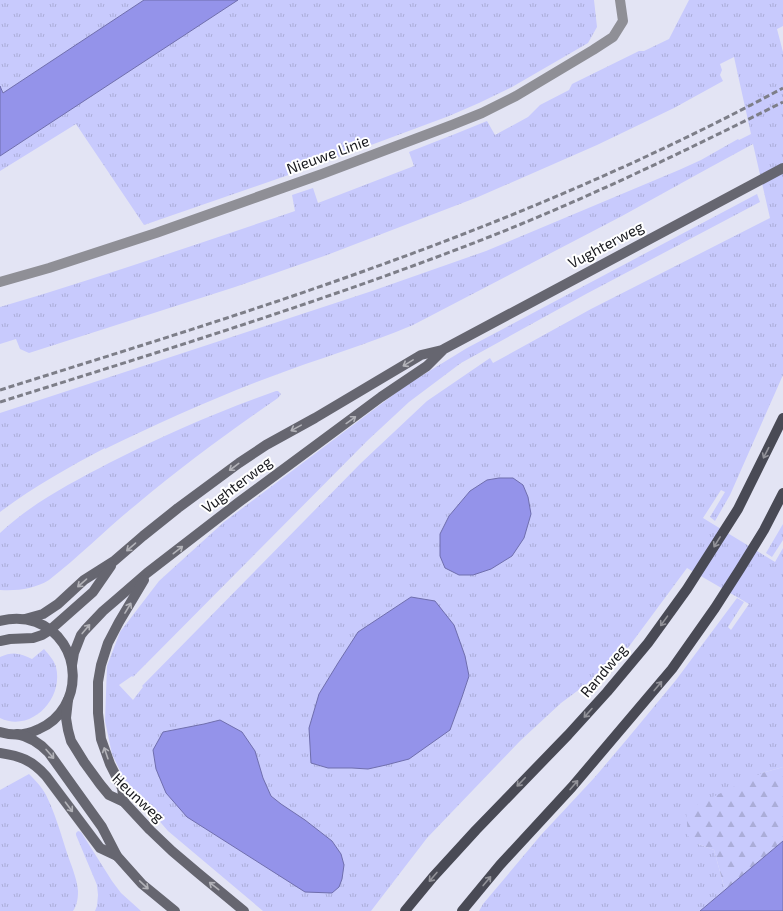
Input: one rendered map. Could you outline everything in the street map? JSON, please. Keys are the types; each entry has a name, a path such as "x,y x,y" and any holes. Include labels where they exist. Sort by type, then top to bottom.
{"main road":[{"name":"Vughterweg","path":"72,665 76,646 85,630 112,603 256,489 426,366 444,350 783,168"},
{"name":"Vughterweg","path":"25,619 43,614 62,602 84,580 114,561 166,518 239,463 266,445 421,355 444,350"},
{"name":"Randweg","path":"405,911 433,877 476,830 568,735 607,692 648,642 687,589 738,509 783,418"},
{"path":"462,911 500,865 622,730 672,669 715,608 764,530 783,493"},
{"name":"Vughterweg","path":"0,641 33,638 50,630 93,592 114,561"},
{"path":"124,802 122,788 110,764 101,739 98,713 98,682 101,665 108,643 148,574"},
{"path":"0,621 25,619 36,622 50,630 59,638 66,648 72,665 73,677 73,684 68,700 62,711 53,721 42,728 30,732 12,735 0,732"},
{"name":"Heunweg","path":"68,700 67,724 69,735 74,746 92,774 109,795 124,802 172,851 244,911"},
{"path":"17,734 40,744 53,757 102,827 118,856 142,884 175,911"},
{"path":"5,754 27,760 42,771 100,848 118,856"}],"street":[{"name":"Nieuwe Linie","path":"0,282 49,268 156,233 330,171 482,113 516,96 613,37 623,22 620,0"}],"green space":[{"path":"0,0 144,0 3,93 0,86"},
{"path":"238,0 594,0 597,27 588,43 512,87 479,103 449,116 320,164 144,225 76,124 0,171 0,156"},
{"path":"689,0 783,0 783,26 777,29 783,52 783,375 730,495 715,521 710,517 725,492 721,490 703,518 775,562 783,548 783,767 762,773 698,844 714,850 725,890 700,911 479,911 483,904 541,835 595,777 676,680 737,598 744,602 728,627 731,630 749,604 687,568 619,660 561,703 520,741 427,838 371,911 263,911 168,831 125,781 112,754 105,721 107,666 120,632 159,581 224,522 405,386 467,348 757,194 760,202 586,294 461,363 409,402 367,441 133,677 132,676 119,685 133,700 143,687 142,686 361,463 427,401 490,358 493,363 591,309 770,218 753,144 622,216 413,325 228,393 105,448 51,478 0,512 0,413 372,291 486,251 701,160 738,139 739,140 751,134 734,57 720,64 722,70 720,75 723,81 674,108 597,145 478,197 327,255 235,287 29,353 20,349 16,339 0,344 0,307 111,273 295,211 292,195 313,188 318,203 414,166 409,152 487,121 495,135 528,117 540,105 569,90 572,84 639,51 644,51 669,39","holes":["411,597 469,676 450,730 368,769 328,768 311,763 358,632","220,720 263,778 271,796 332,841 341,854 163,732"]},
{"path":"276,391 281,394 278,398 171,476 49,580 38,586 26,589 0,590 0,533 25,512 66,486 171,433"},
{"path":"783,524 783,540 772,557 766,553"},
{"path":"44,649 53,660 56,667 57,679 55,691 50,701 43,710 33,717 23,721 12,721 0,718 0,657 9,654 16,654 24,655 32,659"},
{"path":"783,767 783,841 725,890 714,850 698,844 688,836 686,810 762,773"},
{"path":"29,774 46,795 58,824 74,872 78,897 73,911 0,911 0,790"},
{"path":"78,831 81,832 121,893 141,911 95,911 98,895 97,885 76,835"}],"shaded area":[{"path":"144,0 238,0 0,156 0,86 3,93"},
{"path":"513,478 523,485 528,497 531,514 524,538 512,556 491,569 473,575 459,575 445,568 440,556 440,534 449,516 470,491 487,480"},
{"path":"411,597 435,601 454,625 465,656 469,676 450,730 409,759 386,765 368,769 328,768 311,763 309,728 319,694 358,632"},
{"path":"220,720 242,732 255,751 263,778 271,796 332,841 341,854 344,865 342,879 339,887 332,893 305,892 187,817 166,793 156,769 153,750 163,732"},
{"path":"783,841 783,911 700,911"}],"railway":[{"path":"0,390 244,312 341,279 490,224 639,160 783,88"},
{"path":"0,402 304,304 424,262 560,208 635,174 783,102"}]}
